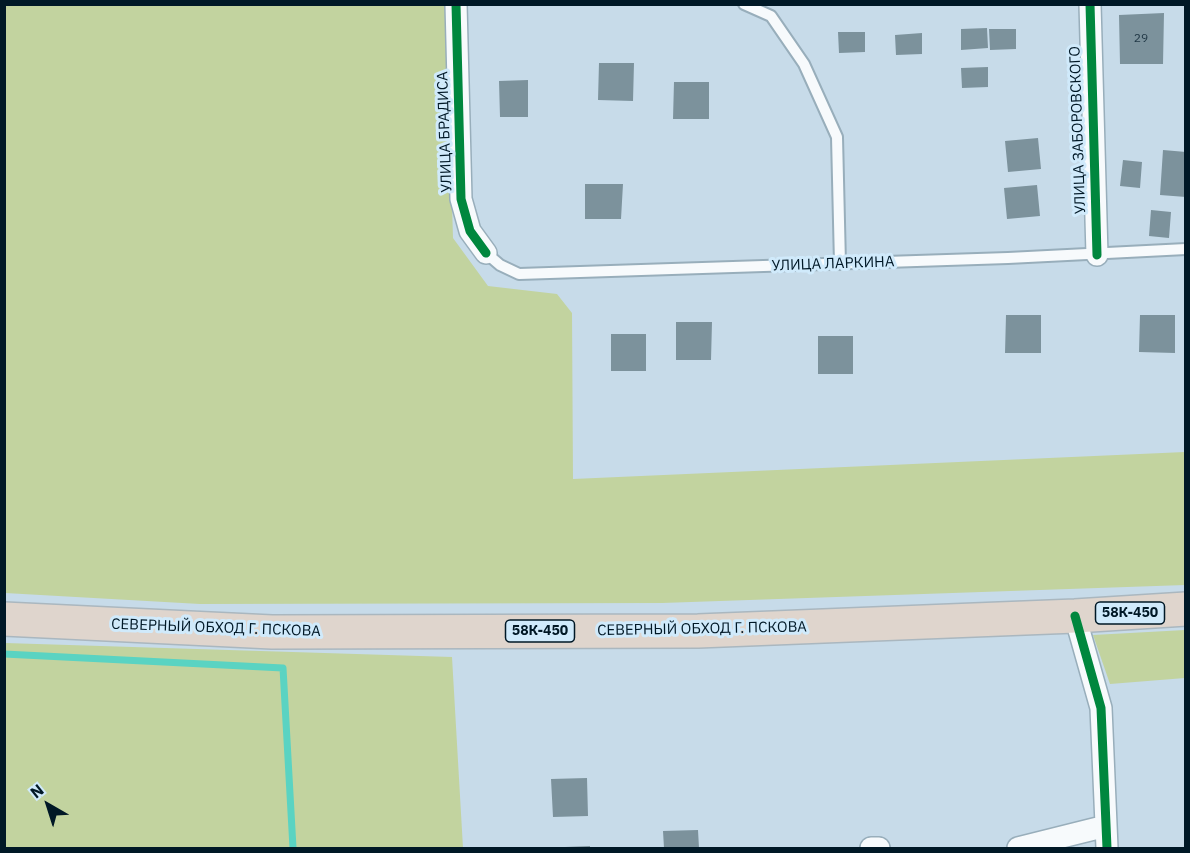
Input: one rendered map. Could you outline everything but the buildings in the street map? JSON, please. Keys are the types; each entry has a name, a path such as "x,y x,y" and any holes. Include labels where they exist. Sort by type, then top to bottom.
{"highway":[{"name":"58К-450","path":"1075,616 1185,609"},
{"name":"СЕВЕРНЫЙ ОБХОД Г. ПСКОВА","path":"4,619 272,632 698,631 1075,616"}],"street":[{"name":"УЛИЦА БРАДИСА","path":"456,4 461,199 470,231 486,253"},
{"name":"УЛИЦА ЗАБОРОВСКОГО","path":"1090,4 1097,255"},
{"path":"1075,616 1101,708 1107,849"},
{"path":"1018,849 1106,826"},
{"path":"871,848 879,849"}],"lane":[{"path":"744,4 771,16 804,64 837,137 840,264"},
{"name":"УЛИЦА ЛАРКИНА","path":"486,253 500,265 519,274 1097,255 1185,249"}],"green space":[{"path":"4,5 446,5 453,238 488,286 557,294 572,313 573,479 1185,452 1185,585 662,603 200,604 5,593"},
{"path":"1185,630 1185,678 1110,684 1093,635"},
{"path":"5,643 452,657 463,848 5,848"}],"waterway":[{"path":"4,654 283,668 293,848"}],"cycle path":[{"path":"456,4 461,199 470,231 486,253"},
{"path":"1090,4 1097,255"},
{"path":"1075,616 1101,708 1107,848"}]}
